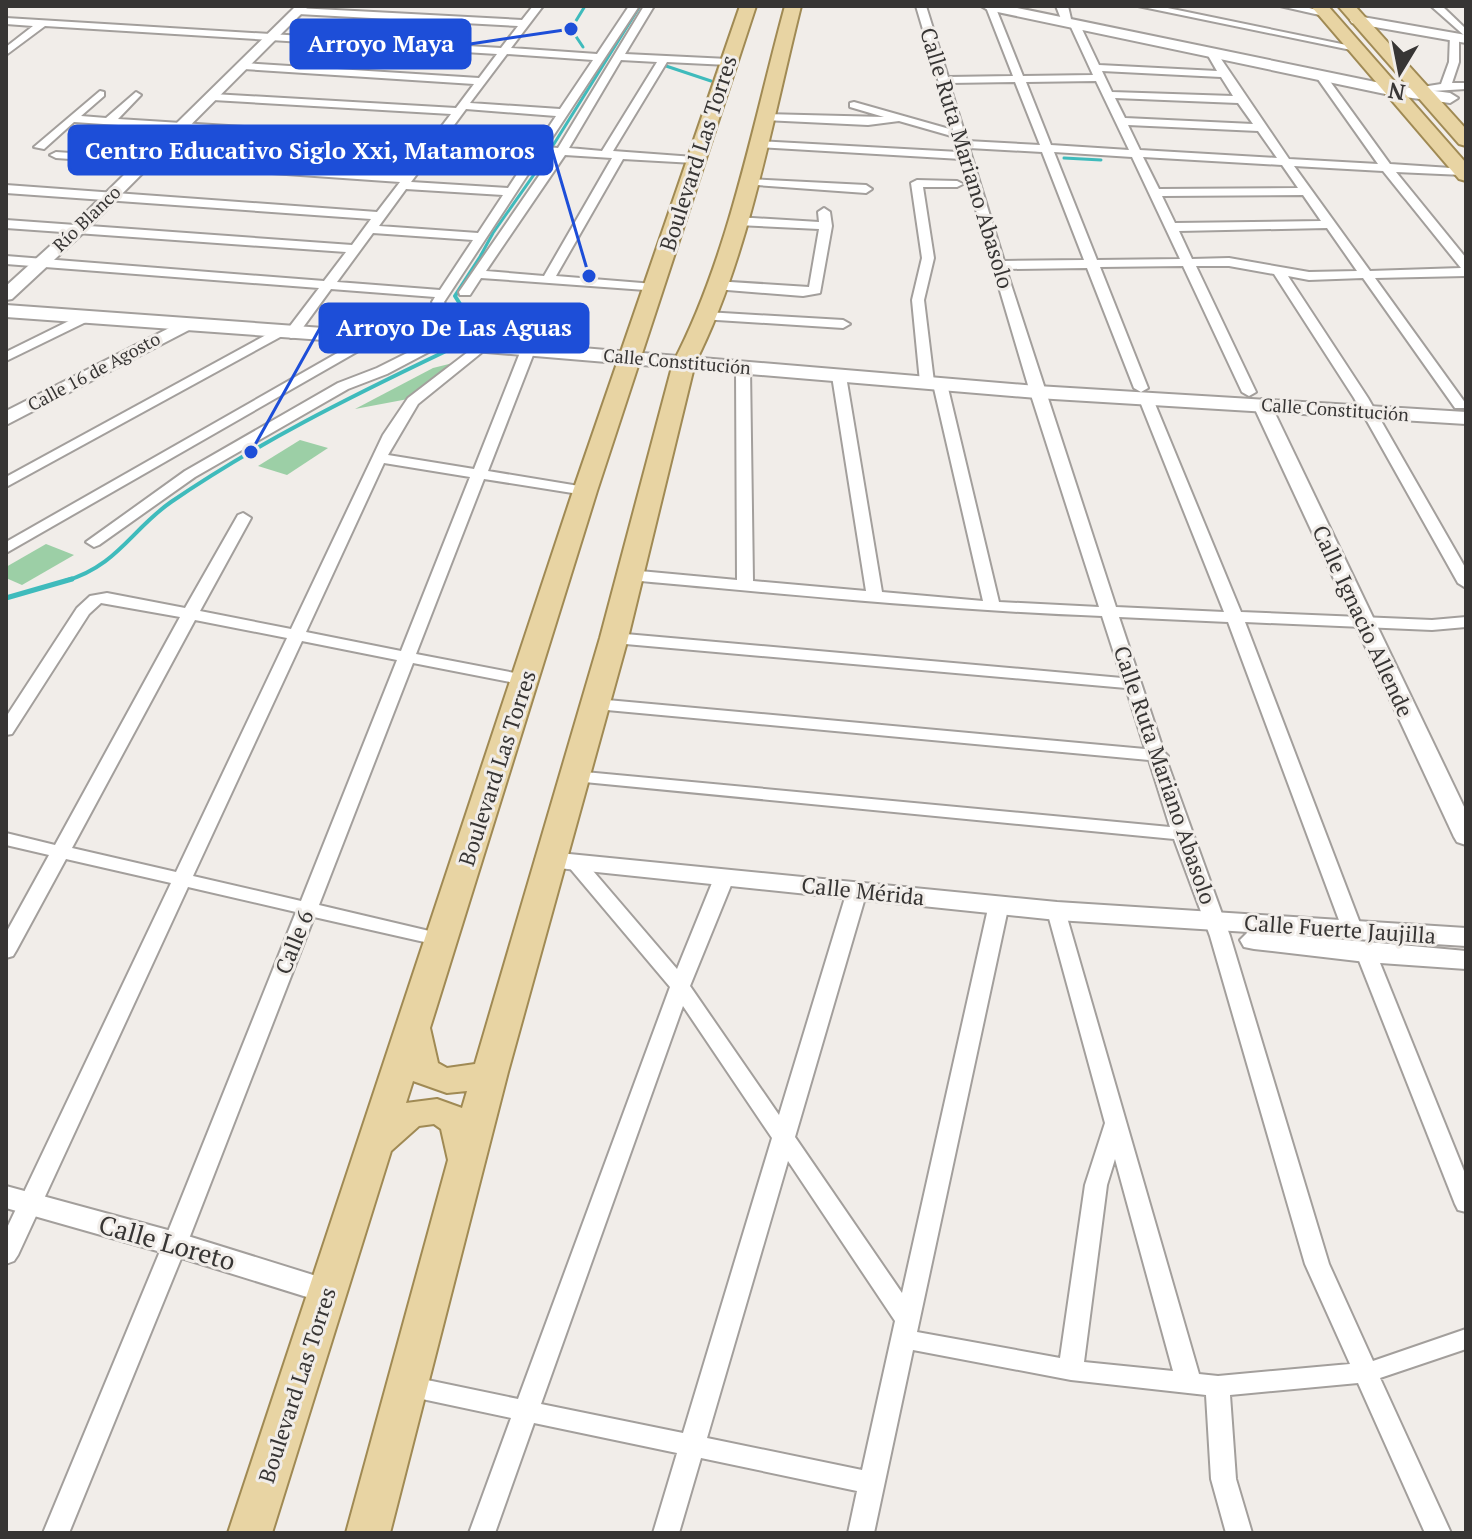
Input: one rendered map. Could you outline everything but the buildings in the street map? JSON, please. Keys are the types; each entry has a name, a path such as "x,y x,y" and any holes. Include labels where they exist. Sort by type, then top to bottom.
{"main road":[{"name":"Boulevard Las Torres","path":"368,1533 490,1072 562,861 574,776 614,638 684,363 706,316 747,182 744,114 728,62 748,6"},
{"name":"Boulevard Las Torres","path":"250,1533 694,160 744,114 793,6"},
{"path":"990,6 1068,16 1211,52 1320,75 1386,85"},
{"path":"1015,6 1422,93 1454,94"},
{"path":"1322,10 1465,173"},
{"path":"1352,13 1466,140"},
{"name":"Calle Constitución","path":"6,311 1012,389 1464,409"},
{"name":"Calle Mérida","path":"562,861 1057,911 1178,919 1217,928"},
{"name":"Calle Fuerte Jaujilla","path":"1217,928 1359,942 1466,960"},
{"name":"Calle Fuerte Jaujilla","path":"1359,942 1466,937"},
{"path":"414,1025 415,1058 428,1073 454,1081 490,1072"},
{"path":"373,1151 404,1116 415,1112 440,1111 458,1123 466,1163"}],"street":[{"path":"6,483 284,334 380,216 538,6"},
{"path":"6,1255 18,1201 182,880 379,458 413,401 471,345 439,304 444,294 634,6"},
{"path":"465,292 561,152 649,6"},
{"name":"Calle Ruta Mariano Abasolo","path":"921,6 1036,390 1159,756 1182,834 1217,928 1317,1264 1438,1533"},
{"path":"990,6 1090,263 1234,616 1359,942 1466,1204"},
{"path":"1143,6 1316,40 1352,44"},
{"path":"1285,6 1322,10"},
{"path":"1436,6 1462,37 1454,94"},
{"path":"301,9 525,23"},
{"name":"Río Blanco","path":"6,295 78,229 301,9"},
{"path":"1352,13 1462,37"},
{"name":"Calle Ignacio Allende","path":"1068,16 1466,837"},
{"path":"6,21 602,57"},
{"path":"8,48 43,23"},
{"path":"6,32 30,34"},
{"path":"1211,52 1241,100 1464,409"},
{"path":"618,57 728,62"},
{"path":"548,280 663,60"},
{"path":"244,66 481,81"},
{"path":"945,80 1019,79 1097,73 1223,74"},
{"path":"1320,75 1386,167 1466,269"},
{"path":"1454,94 1466,86"},
{"path":"40,147 100,94"},
{"path":"108,122 136,95"},
{"path":"1108,95 1241,100"},
{"path":"213,97 564,113"},
{"path":"854,105 965,146"},
{"path":"744,114 868,122 896,119"},
{"path":"744,114 965,146 1047,147 1465,173"},
{"path":"72,119 694,160"},
{"path":"1120,121 1261,128"},
{"path":"56,155 512,192"},
{"path":"747,182 866,189"},
{"path":"957,184 917,183 928,258 918,300 933,383 992,607"},
{"path":"7,191 380,216"},
{"path":"1156,193 1306,191"},
{"path":"919,194 978,196"},
{"path":"715,285 813,291 816,288 825,219 737,221"},
{"path":"6,224 354,249"},
{"path":"1172,227 1329,224"},
{"path":"369,229 482,237"},
{"path":"6,260 444,294"},
{"path":"999,265 1185,261 1251,264 1309,276 1466,269"},
{"path":"1279,272 1365,405 1466,583"},
{"path":"477,274 654,288"},
{"path":"706,316 843,324"},
{"path":"6,357 83,318"},
{"name":"Calle 16 de Agosto","path":"6,419 183,326"},
{"path":"6,548 369,339"},
{"path":"94,542 190,474 343,386 382,371 435,343"},
{"name":"Calle 6","path":"56,1533 175,1244 528,350"},
{"path":"743,368 745,585"},
{"path":"839,376 875,597"},
{"path":"379,458 585,491"},
{"path":"6,951 194,614 243,518"},
{"path":"629,575 992,607 1432,625 1466,622"},
{"path":"6,730 83,611 96,599 107,598 298,633 525,680"},
{"path":"614,638 1133,684"},
{"path":"596,704 1159,756"},
{"path":"574,776 1182,834"},
{"path":"6,839 442,940"},
{"path":"562,861 680,986 782,1137 905,1329 1071,1370 1218,1386 1365,1373 1466,1339"},
{"path":"482,1533 680,986 724,878"},
{"path":"666,1533 857,891"},
{"path":"861,1533 999,904"},
{"path":"1057,911 1189,1383"},
{"path":"1071,1370 1096,1185 1116,1123"},
{"name":"Calle Loreto","path":"18,1201 175,1244 326,1291"},
{"path":"408,1386 871,1483"},
{"path":"1218,1386 1218,1446 1230,1526"}],"green space":[{"path":"453,363 408,399 355,409 433,368"},
{"path":"300,440 328,448 287,475 258,466"},
{"path":"46,544 74,555 22,585 6,578 6,567"}],"waterway":[{"path":"583,47 571,29 585,6"},
{"path":"552,147 640,6"},
{"path":"666,66 711,81"},
{"path":"481,255 547,156"},
{"path":"1064,158 1101,160"},
{"path":"480,336 455,296 483,253"},
{"path":"65,581 98,566 171,502 270,440 444,352"},
{"path":"6,598 72,579"}],"place":[{"name":"Arroyo Maya","path":"571,29"},
{"name":"Centro Educativo Siglo Xxi, Matamoros","path":"589,276"},
{"name":"Arroyo De Las Aguas","path":"251,452"}]}
